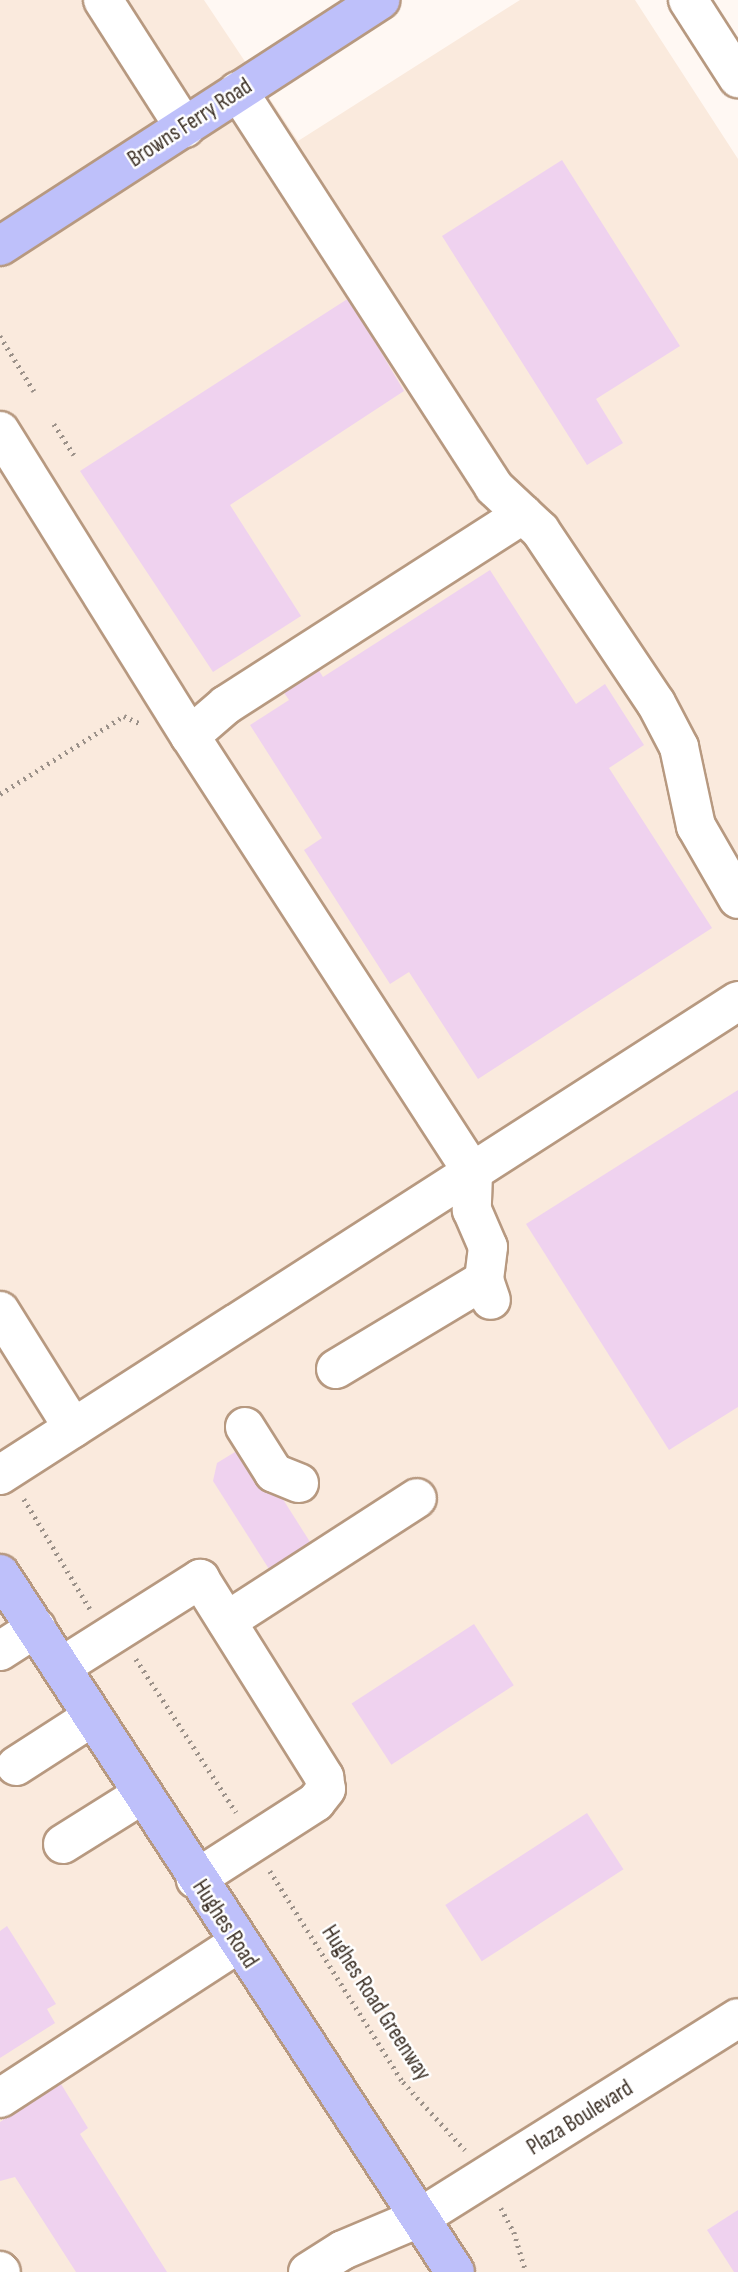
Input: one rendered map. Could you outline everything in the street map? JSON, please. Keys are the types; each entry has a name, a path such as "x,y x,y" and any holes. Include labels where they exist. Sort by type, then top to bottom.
{"main road":[{"name":"Browns Ferry Road","path":"0,246 380,0"},
{"name":"Hughes Road","path":"0,1574 237,1944 421,2217 455,2272"}],"street":[{"path":"103,0 185,128"},
{"path":"688,0 738,78"},
{"path":"238,92 494,486 540,530 656,703 679,747 696,826 738,899"},
{"path":"3,443 473,1173 472,1210 488,1247 488,1290 335,1369"},
{"path":"190,736 226,705 523,514"},
{"path":"10,1484 74,1428 738,1001"},
{"path":"0,1311 74,1428"},
{"path":"245,1427 274,1473 299,1483"},
{"path":"227,1621 418,1498"},
{"path":"61,1667 200,1578 324,1777 326,1789 316,1802 196,1879"},
{"path":"0,1651 36,1628"},
{"path":"16,1766 92,1717"},
{"path":"63,1844 143,1794"},
{"path":"0,2098 237,1944"},
{"name":"Plaza Boulevard","path":"308,2272 343,2250 421,2217 738,2018"}],"path":[{"path":"0,336 34,391"},
{"path":"54,425 74,455"},
{"path":"0,794 124,716 140,724 148,719"},
{"path":"10,1484 81,1596"},
{"path":"134,1656 241,1824"},
{"name":"Hughes Road Greenway","path":"266,1861 403,2082 470,2156"},
{"path":"505,2214 526,2272"}],"shaded area":[{"path":"0,0 204,0 298,141 520,0 635,0 738,159 738,2272 0,2272"}],"building":[{"path":"562,160 680,346 596,399 623,443 587,465 442,236"},
{"path":"349,298 404,391 230,505 301,616 213,672 80,471"},
{"path":"490,570 576,704 605,684 644,745 609,768 712,928 478,1079 409,972 390,984 304,850 322,838 250,725 289,700 278,684 313,661 323,677"},
{"path":"738,1090 738,1407 669,1450 526,1224"},
{"path":"248,1444 317,1553 276,1580 213,1481 217,1463"},
{"path":"474,1624 514,1685 391,1765 352,1704"},
{"path":"587,1813 623,1869 482,1961 445,1905"},
{"path":"7,1926 56,2004 47,2009 55,2023 0,2058 0,1931"},
{"path":"61,2084 88,2128 80,2134 167,2272 76,2272 15,2177 0,2181 0,2122"},
{"path":"738,2210 738,2272 734,2272 707,2230"}]}
